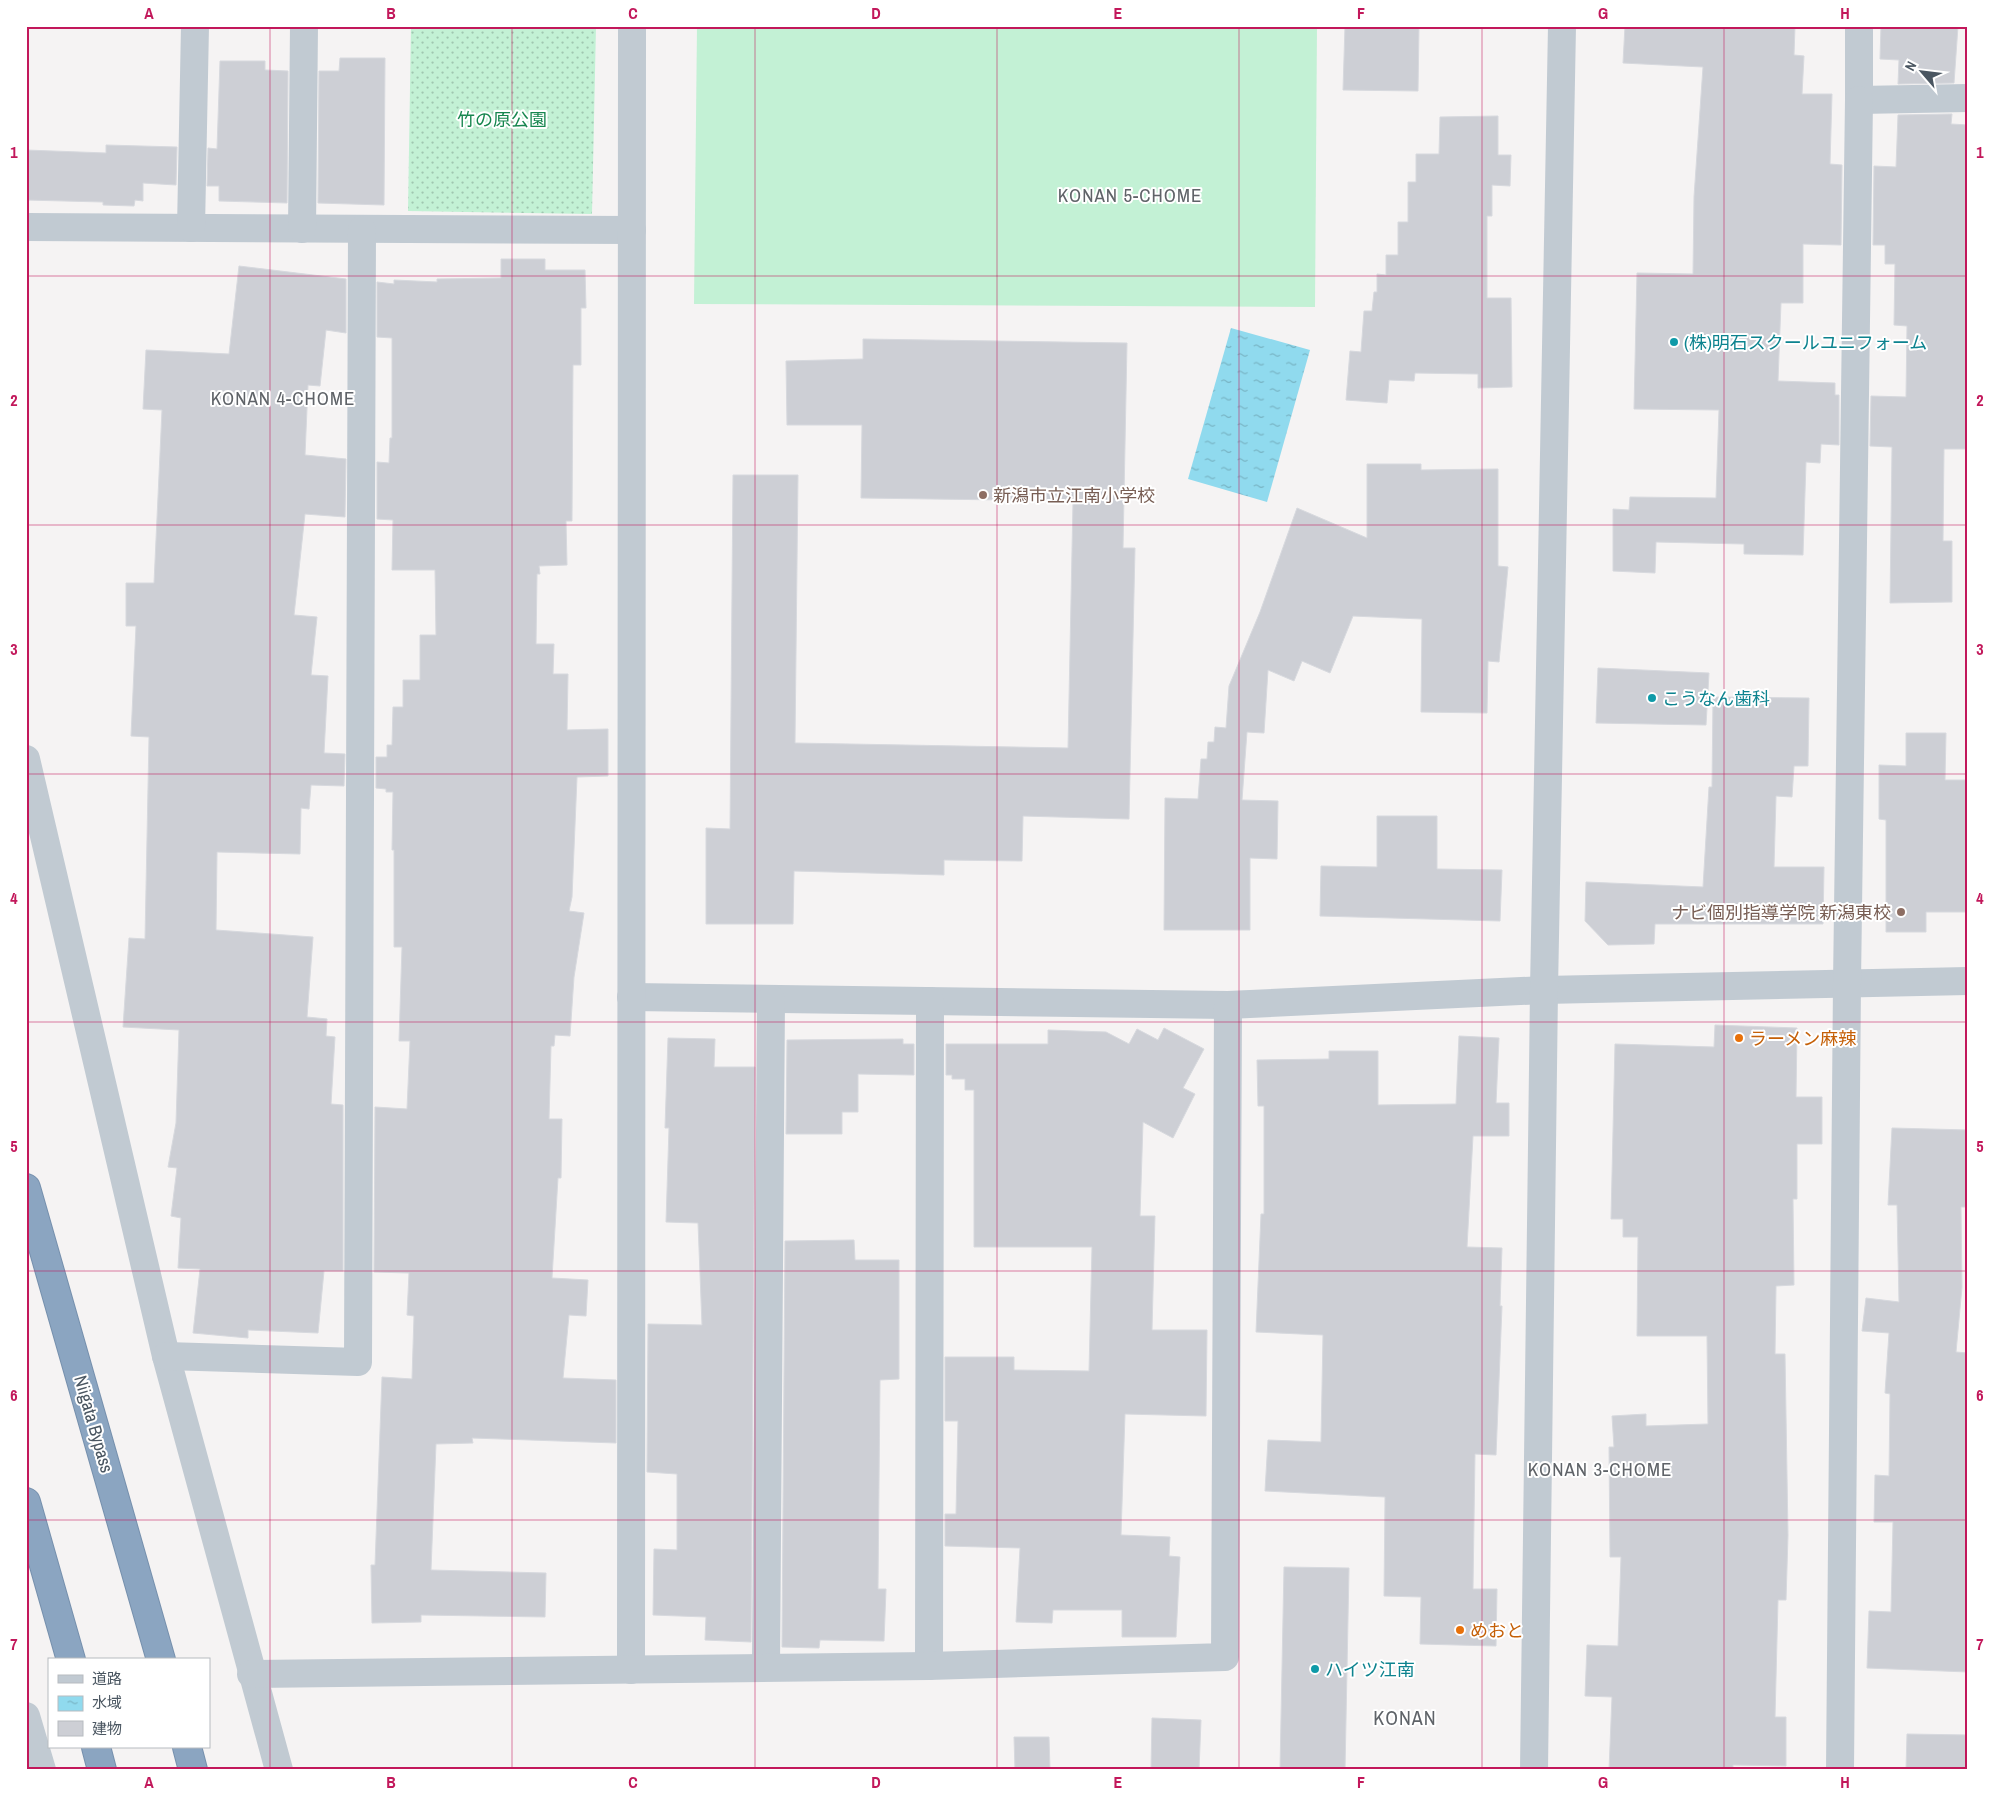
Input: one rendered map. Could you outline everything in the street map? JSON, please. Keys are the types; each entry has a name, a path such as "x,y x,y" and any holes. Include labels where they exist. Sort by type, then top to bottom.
{"highway":[{"name":"Niigata Bypass","path":"26,1188 161,1658"},
{"path":"26,1502 70,1658"},
{"path":"96,1748 102,1770"},
{"path":"186,1748 193,1770"}],"street":[{"path":"191,228 194,26"},
{"path":"302,229 304,26"},
{"path":"631,1670 632,26"},
{"path":"1534,1770 1544,990 1562,26"},
{"path":"1840,1770 1847,983 1859,26"},
{"path":"1859,100 1968,98"},
{"path":"26,227 632,230"},
{"path":"166,1356 358,1362 362,230"},
{"path":"26,759 166,1356 251,1674 279,1770"},
{"path":"631,997 1228,1005 1544,990 1968,981"},
{"path":"766,1667 771,999"},
{"path":"929,1666 930,1001"},
{"path":"251,1674 929,1666 1225,1657 1228,1005"},
{"path":"26,1716 42,1770"}],"green space":[{"name":"竹の原公園","path":"411,26 596,26 592,214 408,211"},
{"path":"697,26 1317,26 1315,307 694,304"}],"water":[{"path":"1231,328 1310,350 1267,502 1188,479"}],"building":[{"path":"1345,26 1419,26 1418,91 1343,90"},
{"path":"1625,26 1795,26 1794,55 1804,56 1802,94 1832,94 1830,164 1842,165 1841,245 1803,244 1803,303 1781,303 1778,381 1835,383 1835,395 1839,395 1839,445 1821,444 1820,463 1806,462 1803,555 1744,554 1744,544 1656,542 1655,573 1613,571 1613,509 1629,510 1630,497 1716,498 1719,410 1634,409 1637,273 1693,274 1694,197 1703,67 1623,63"},
{"path":"1881,26 1958,26 1954,83 1898,84 1899,60 1880,59"},
{"path":"340,58 385,58 384,205 318,203 319,71 339,71"},
{"path":"220,61 265,61 265,70 288,71 287,203 219,201 219,186 207,186 208,148 217,149"},
{"path":"1952,114 1951,124 1968,125 1968,449 1944,449 1943,541 1952,541 1952,602 1890,603 1892,447 1870,446 1871,396 1906,397 1907,326 1894,325 1895,264 1885,264 1885,245 1873,245 1874,166 1896,167 1898,115"},
{"path":"1498,116 1498,155 1511,155 1510,186 1492,185 1492,216 1487,216 1487,298 1511,298 1512,387 1478,388 1478,374 1415,373 1414,381 1389,380 1387,403 1346,400 1350,351 1361,352 1364,311 1372,311 1374,292 1377,292 1377,274 1386,275 1386,255 1398,255 1398,222 1408,222 1408,182 1416,182 1416,154 1439,154 1440,117"},
{"path":"106,145 177,147 176,185 143,183 143,201 135,200 134,206 103,205 103,202 26,200 26,150 106,153"},
{"path":"501,259 545,259 545,270 585,270 586,308 581,308 581,365 573,365 572,521 566,521 567,565 539,566 540,574 537,574 536,644 554,644 553,674 568,674 567,730 608,729 608,776 577,777 572,897 569,911 584,913 574,977 570,1036 555,1035 554,1046 551,1046 549,1119 562,1119 561,1178 558,1178 552,1278 588,1280 586,1316 569,1315 563,1378 616,1380 616,1443 472,1438 473,1443 436,1444 431,1570 546,1573 545,1617 421,1615 421,1622 372,1623 371,1565 375,1565 382,1377 412,1379 414,1316 407,1315 409,1273 374,1272 375,1107 407,1109 410,1041 399,1041 402,947 394,947 393,792 386,792 386,789 376,788 376,757 387,757 387,745 392,745 393,707 403,707 403,680 420,680 420,635 436,635 435,570 392,570 393,520 377,519 377,462 389,463 390,438 392,438 392,338 377,337 377,282 394,284 394,280 437,282 437,279 501,278"},
{"path":"239,266 346,279 346,333 326,330 320,386 308,385 305,455 346,459 345,517 305,514 294,615 317,617 311,675 328,676 324,753 345,754 344,786 311,785 309,809 301,808 300,854 217,852 216,930 313,937 307,1017 327,1019 326,1036 335,1037 331,1104 343,1105 343,1271 324,1271 318,1333 248,1330 248,1338 193,1333 200,1269 178,1268 181,1218 171,1216 177,1168 168,1167 176,1123 179,1030 123,1027 129,938 145,939 149,737 131,736 136,626 126,626 126,583 154,583 162,410 143,409 146,350 229,354"},
{"path":"863,339 1127,343 1123,548 1135,548 1129,819 1023,816 1022,861 944,860 944,875 794,871 793,924 706,924 706,828 730,829 733,475 798,475 795,743 1068,748 1073,501 861,498 862,425 787,425 786,361 863,359"},
{"path":"1367,464 1421,464 1421,470 1498,469 1498,566 1508,567 1499,662 1488,661 1487,713 1421,712 1422,619 1353,616 1330,673 1302,661 1294,681 1268,670 1264,733 1247,732 1242,800 1278,801 1277,859 1250,858 1250,930 1164,930 1165,798 1198,799 1201,759 1207,759 1208,742 1214,742 1215,727 1226,728 1229,686 1260,612 1297,508 1367,538"},
{"name":"こうなん歯科","path":"1598,668 1709,673 1706,725 1596,723"},
{"path":"1713,697 1809,698 1808,766 1794,766 1792,797 1776,796 1774,867 1824,867 1823,924 1655,924 1654,944 1608,945 1585,921 1586,882 1703,887 1709,787 1712,787"},
{"path":"1906,733 1946,733 1945,780 1968,780 1968,912 1926,912 1926,932 1886,932 1886,820 1879,819 1879,765 1906,766"},
{"path":"1377,816 1437,816 1437,869 1502,870 1500,921 1320,916 1321,866 1377,867"},
{"path":"1715,1025 1797,1028 1796,1097 1822,1097 1822,1144 1797,1144 1797,1199 1793,1199 1794,1285 1776,1286 1775,1354 1785,1354 1788,1535 1786,1600 1778,1600 1775,1717 1786,1717 1786,1766 1733,1765 1733,1770 1609,1770 1612,1697 1585,1696 1587,1645 1618,1646 1621,1557 1610,1557 1609,1447 1614,1447 1612,1416 1646,1414 1646,1426 1708,1424 1707,1336 1637,1336 1638,1237 1623,1237 1623,1219 1611,1219 1615,1044 1714,1047"},
{"path":"1164,1028 1204,1049 1183,1088 1195,1094 1173,1138 1143,1122 1140,1216 1155,1216 1152,1330 1207,1330 1206,1416 1125,1414 1121,1535 1170,1537 1169,1556 1180,1557 1176,1637 1122,1637 1122,1610 1053,1610 1052,1623 1016,1622 1020,1548 945,1546 945,1514 956,1514 958,1421 945,1421 945,1357 1014,1357 1014,1370 1089,1371 1092,1247 974,1247 974,1090 965,1090 965,1079 952,1079 952,1075 946,1075 946,1044 1048,1044 1048,1030 1106,1032 1129,1044 1137,1029 1158,1040"},
{"path":"1459,1036 1499,1038 1496,1103 1509,1103 1509,1136 1473,1136 1467,1247 1502,1248 1500,1306 1502,1306 1496,1455 1475,1454 1473,1589 1497,1589 1496,1646 1420,1644 1421,1597 1384,1596 1385,1497 1265,1491 1268,1440 1321,1442 1323,1335 1256,1332 1261,1214 1264,1214 1264,1106 1258,1106 1257,1060 1329,1059 1329,1051 1378,1051 1378,1105 1456,1104"},
{"path":"668,1038 715,1039 714,1067 755,1067 751,1642 705,1640 706,1617 653,1615 654,1549 677,1550 677,1474 647,1472 648,1324 702,1325 698,1223 666,1222 669,1128 665,1128"},
{"path":"903,1039 903,1044 914,1044 914,1075 858,1074 858,1112 842,1112 842,1134 786,1134 787,1040"},
{"path":"1892,1128 1968,1130 1968,1207 1961,1207 1962,1287 1956,1352 1968,1353 1968,1672 1867,1668 1869,1611 1891,1612 1893,1522 1874,1522 1875,1475 1889,1476 1890,1394 1885,1393 1889,1333 1862,1331 1866,1298 1899,1302 1897,1205 1888,1205"},
{"path":"854,1240 855,1260 899,1260 899,1379 880,1380 878,1589 886,1589 884,1641 820,1640 819,1648 782,1647 785,1241"},
{"name":"ハイツ江南","path":"1284,1567 1349,1568 1345,1770 1280,1770"},
{"path":"1152,1718 1201,1720 1199,1770 1151,1770"},
{"path":"1907,1734 1968,1735 1968,1770 1906,1770"},
{"path":"1014,1737 1049,1737 1050,1770 1015,1770"}],"place":[{"name":"(株)明石スクールユニフォーム","path":"1674,342"},
{"name":"新潟市立江南小学校","path":"983,495"},
{"name":"こうなん歯科","path":"1652,698"},
{"name":"ナビ個別指導学院 新潟東校","path":"1901,912"},
{"name":"ラーメン麻辣","path":"1739,1038"},
{"name":"めおと","path":"1460,1630"},
{"name":"ハイツ江南","path":"1315,1669"}],"district":[{"name":"KONAN 5-CHOME","path":"1130,195"},
{"name":"KONAN 4-CHOME","path":"283,398"},
{"name":"KONAN 3-CHOME","path":"1600,1469"},
{"name":"KONAN","path":"1405,1717"}]}
